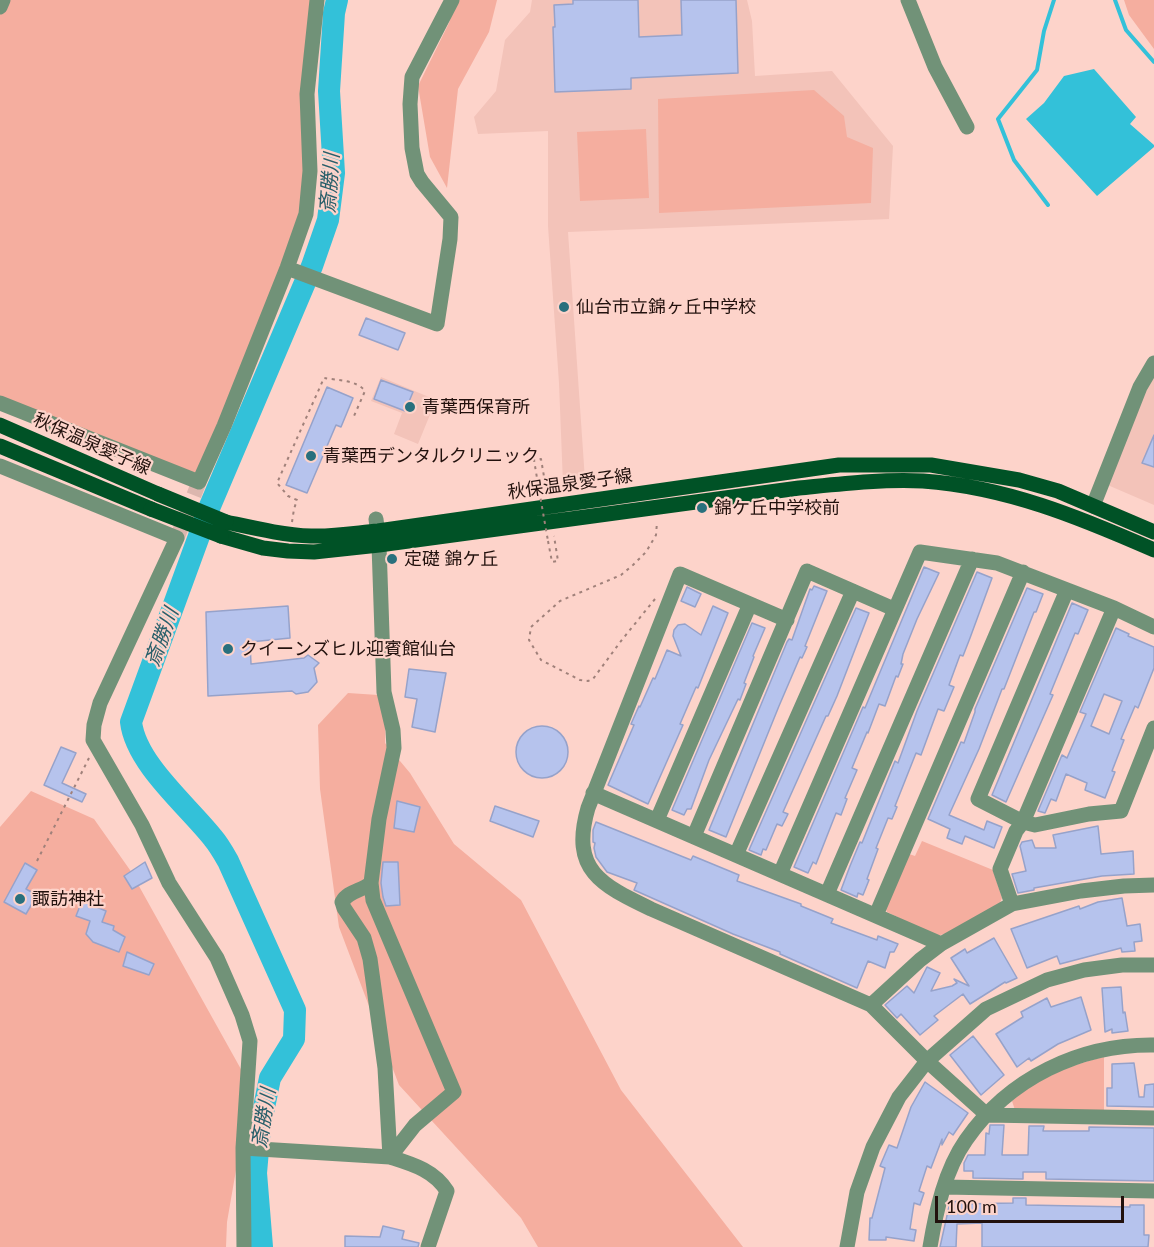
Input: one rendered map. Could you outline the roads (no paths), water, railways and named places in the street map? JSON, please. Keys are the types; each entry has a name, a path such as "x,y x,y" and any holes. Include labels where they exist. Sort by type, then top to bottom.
{"main road":[{"name":"秋保温泉愛子線","path":"0,425 154,502"},
{"name":"秋保温泉愛子線","path":"0,446 224,529 258,529 311,536 378,532 856,482 923,481 984,489 1054,508 1154,550"},
{"name":"秋保温泉愛子線","path":"378,532 838,465 931,465 975,471 1048,489 1154,532"}],"street":[{"path":"0,7 3,0"},
{"path":"0,403 199,482 290,268 306,214 310,171 307,93 317,0"},
{"path":"290,268 321,282 437,324 450,239 451,217 417,174 412,148 410,104 412,77 452,0"},
{"path":"908,0 935,67 967,127"},
{"path":"1093,506 1140,387 1154,363"},
{"path":"0,466 177,538 100,703 94,725 93,740 142,825 169,883 217,958 242,1015 250,1041 244,1247"},
{"path":"378,532 384,692 393,730 394,748 379,819 371,883 373,900 454,1092 415,1125 390,1157"},
{"path":"780,874 920,552 997,563 1114,608 1154,627"},
{"path":"828,894 972,559"},
{"path":"694,836 807,571 894,609"},
{"path":"876,915 1023,572"},
{"path":"787,620 680,574 593,793 583,825 584,853 588,866 606,885 651,909 871,1005 927,1061 987,1115 1154,1118"},
{"path":"1066,590 978,799 1023,822 1035,825 1089,814 1121,811 1154,728"},
{"path":"736,855 853,591"},
{"path":"657,820 750,604"},
{"path":"1012,904 1000,869 1016,831 1023,822 1114,608"},
{"path":"593,793 941,944"},
{"path":"371,883 365,888 350,893 342,902 364,938 370,959 385,1068 390,1157"},
{"path":"871,1005 941,944 1012,904 1082,891 1154,885"},
{"path":"847,1247 857,1192 873,1147 899,1097 927,1061 986,1009 1047,980 1084,970 1122,965 1154,965"},
{"path":"930,1247 934,1218 944,1187 966,1140 987,1115 1029,1078 1046,1068 1108,1048 1154,1045"},
{"path":"246,1148 390,1157 419,1166 441,1181 447,1191 428,1247"},
{"path":"944,1187 1154,1191"}],"water":[{"path":"1094,69 1136,117 1130,124 1154,145 1097,196 1026,119 1044,103 1064,76"}],"waterway":[{"name":"斎勝川","path":"262,1247 256,1173 260,1127 270,1078 294,1039 295,1010 228,861 213,838 153,769 142,753 131,722 210,506 312,266 328,220 334,173 329,91 334,13 337,0"},
{"path":"1048,205 1014,160 998,119 1037,70 1044,31 1054,0"},
{"path":"1115,0 1126,30 1154,62"}],"tunnel":[{"path":"177,538 199,482"}],"place":[{"name":"仙台市立錦ヶ丘中学校","path":"564,307"},
{"name":"青葉西保育所","path":"410,407"},
{"name":"青葉西デンタルクリニック","path":"311,456"},
{"name":"錦ケ丘中学校前","path":"702,508"},
{"name":"定礎 錦ケ丘","path":"392,559"},
{"name":"クイーンズヒル迎賓館仙台","path":"228,649"},
{"name":"諏訪神社","path":"20,899"}]}
